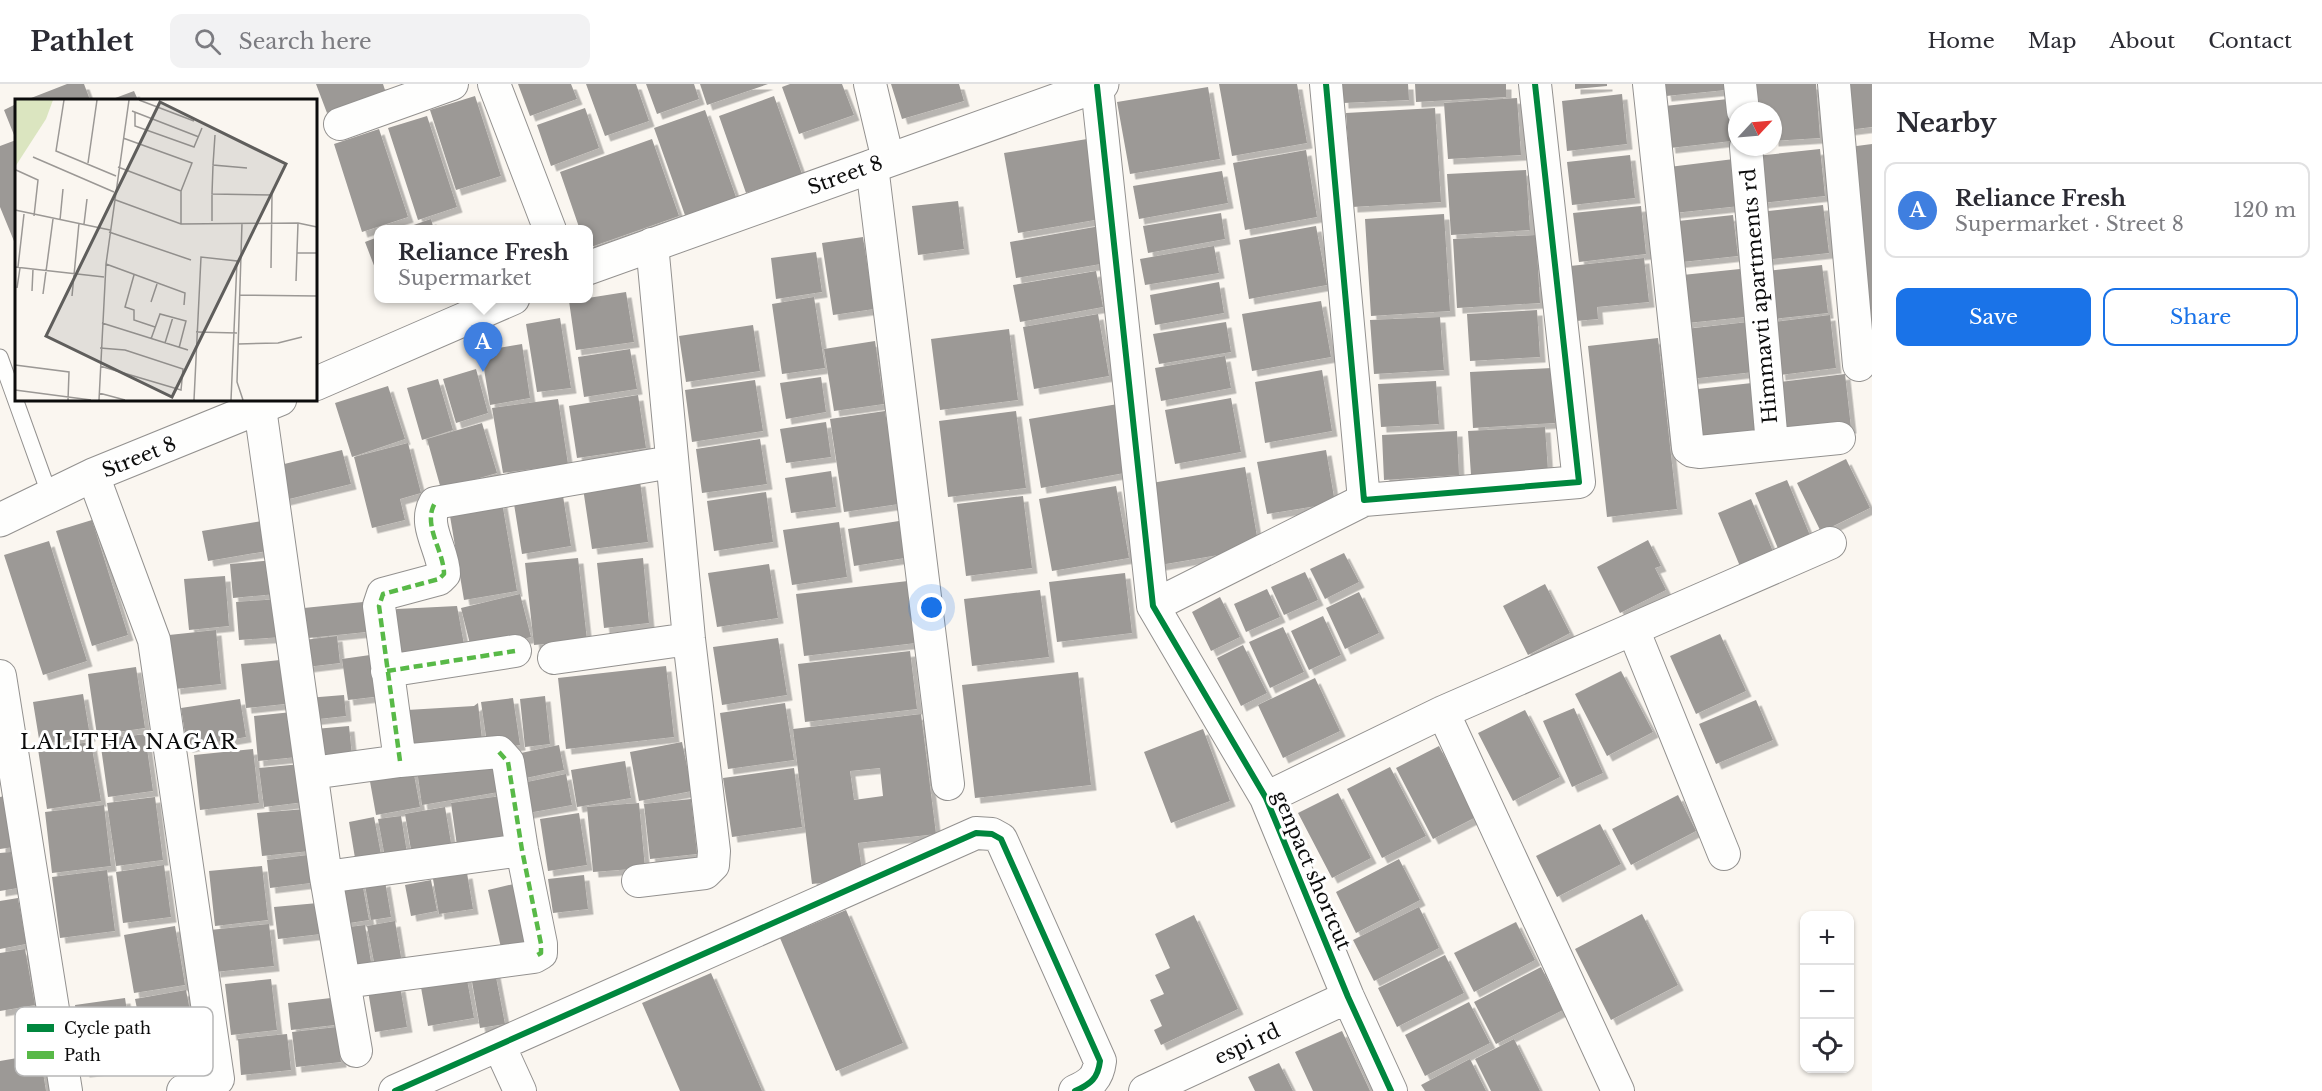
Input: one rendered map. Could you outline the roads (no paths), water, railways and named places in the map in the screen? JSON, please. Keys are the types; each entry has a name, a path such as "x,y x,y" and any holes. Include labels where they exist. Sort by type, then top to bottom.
{"street":[{"path":"340,124 452,84"},
{"path":"494,84 548,225"},
{"path":"870,84 948,784"},
{"path":"1326,84 1364,500"},
{"path":"1099,85 1153,606 1364,500 1580,482 1535,84"},
{"path":"1649,84 1688,448 1699,452 1839,438"},
{"path":"1740,84 1742,102"},
{"path":"1834,84 1859,365"},
{"name":"Street 8","path":"593,265 1099,85"},
{"name":"Himmavti apartments rd","path":"1747,156 1772,444"},
{"path":"638,881 705,873 713,865 714,851 689,639 652,244"},
{"path":"316,384 501,303"},
{"path":"270,403 312,773 326,877 356,1051"},
{"name":"Street 8","path":"0,520 93,475 270,403"},
{"path":"400,761 379,606 384,594 439,579 444,574 431,524 432,509 435,504 671,462"},
{"path":"93,475 154,640 208,1007"},
{"path":"1266,798 1443,712 1830,543"},
{"name":"genpact shortcut","path":"1153,606 1266,798 1348,997 1391,1091"},
{"path":"1632,628 1724,854"},
{"path":"554,657 689,639"},
{"path":"387,671 515,651"},
{"path":"0,676 53,1007"},
{"path":"1443,712 1618,1091"},
{"path":"312,773 400,761 498,752 508,762 522,850 542,944 541,952 534,957 345,982"},
{"path":"395,1091 975,833 992,834 1001,839 1100,1060 1099,1073 1091,1084 1075,1091"},
{"path":"326,877 522,850"},
{"name":"espi rd","path":"1145,1091 1348,997"},
{"path":"183,1091 218,1079 213,1044"},
{"path":"499,1045 520,1091"},
{"path":"64,1076 66,1091"}],"lane":[{"path":"0,357 15,399"},
{"path":"15,400 50,496"}],"place":[{"name":"Reliance Fresh","path":"483,372"}],"district":[{"name":"LALITHA NAGAR","path":"129,742"}]}
